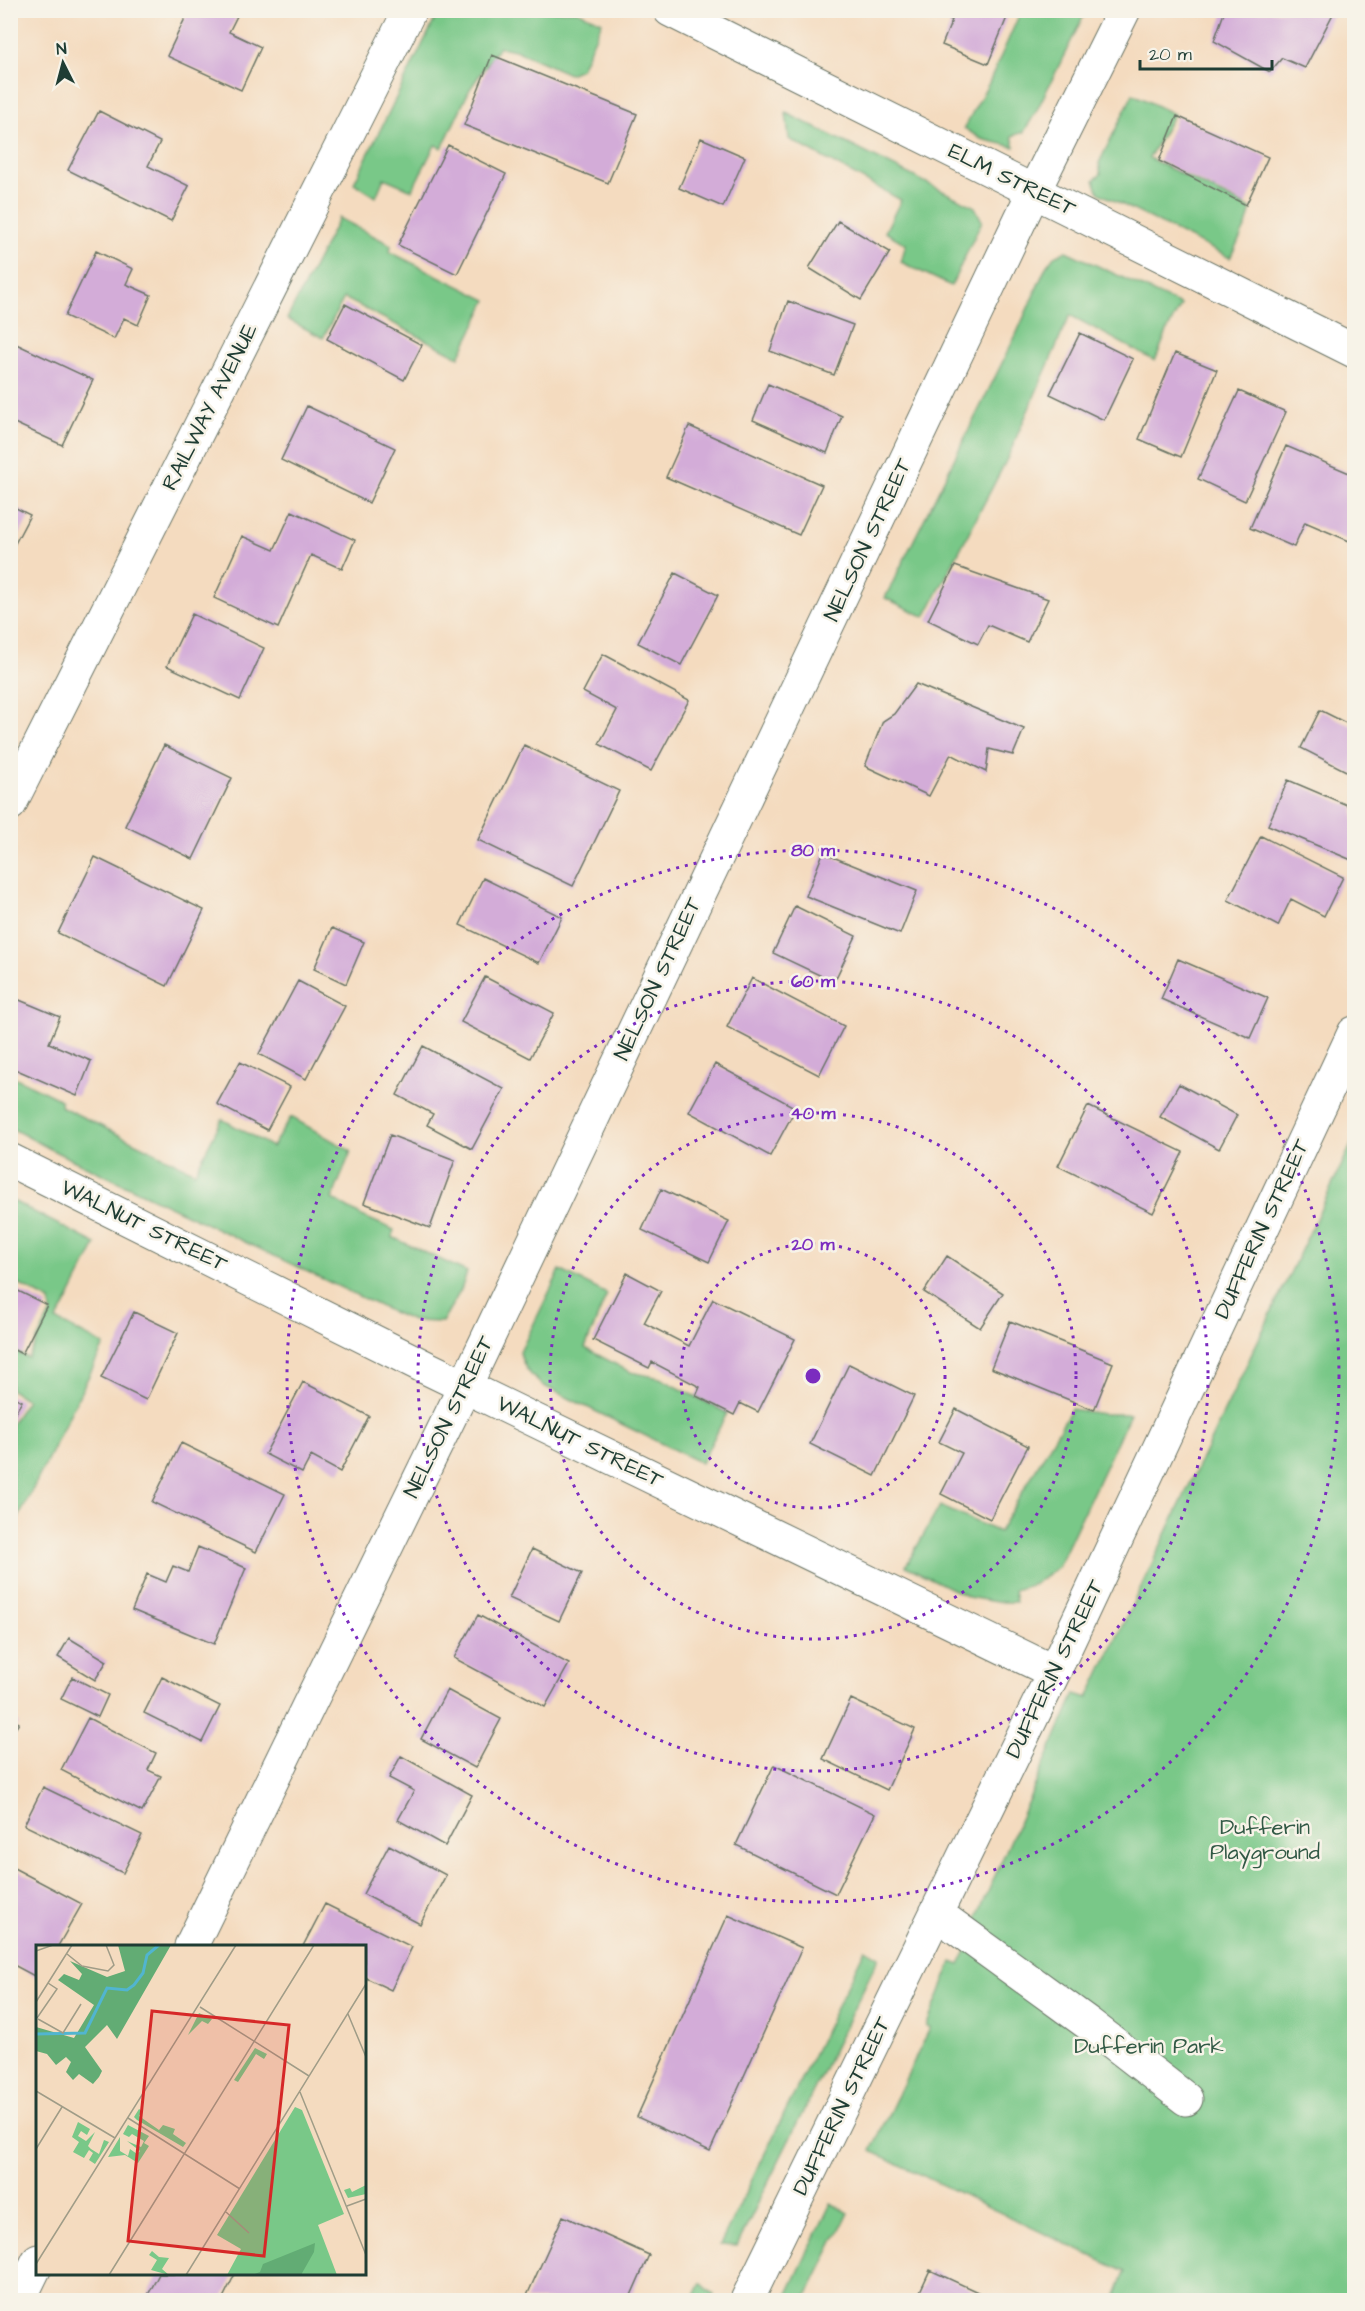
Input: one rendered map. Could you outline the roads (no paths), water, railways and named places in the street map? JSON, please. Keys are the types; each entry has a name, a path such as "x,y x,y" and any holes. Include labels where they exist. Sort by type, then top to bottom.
{"street":[{"name":"RAILWAY AVENUE","path":"10,804 410,10"},
{"name":"ELM STREET","path":"670,10 1354,351"},
{"name":"NELSON STREET","path":"192,1945 465,1386 1034,191 1124,10"},
{"name":"DUFFERIN STREET","path":"747,2301 1054,1672 1354,1033"},
{"name":"WALNUT STREET","path":"10,1160 465,1386 1054,1672"},
{"path":"936,1913 1186,2098"},
{"path":"19,2301 36,2265"}],"park label":[{"name":"Dufferin Playground","path":"1265,1840"},
{"name":"Dufferin Park","path":"1149,2046"}]}
